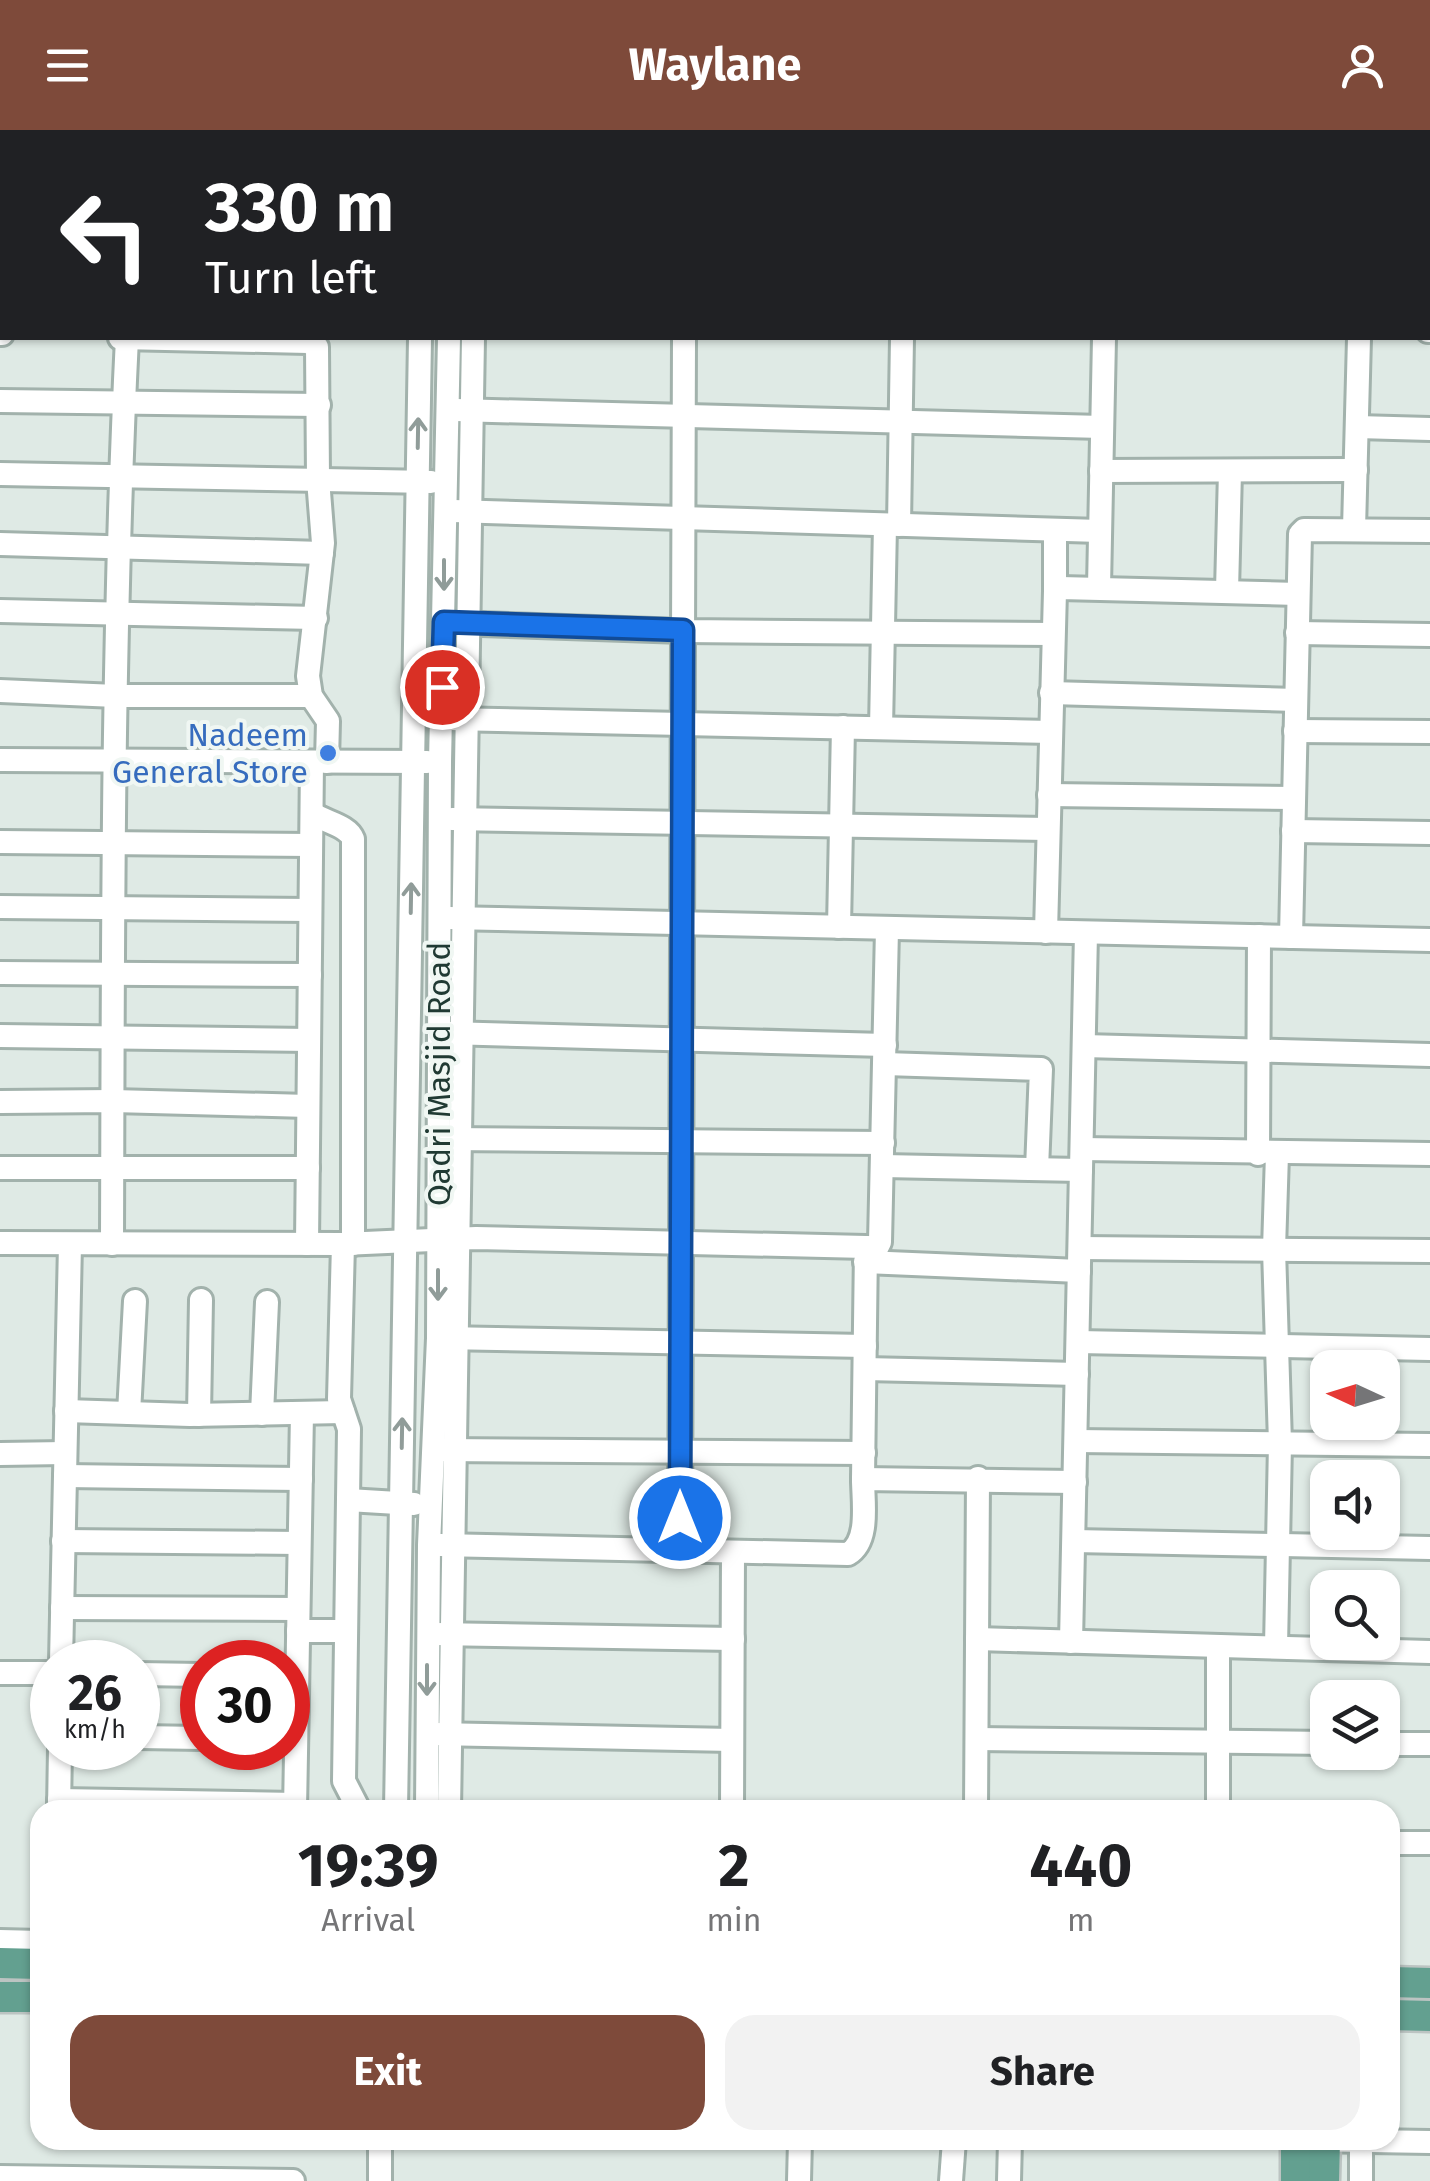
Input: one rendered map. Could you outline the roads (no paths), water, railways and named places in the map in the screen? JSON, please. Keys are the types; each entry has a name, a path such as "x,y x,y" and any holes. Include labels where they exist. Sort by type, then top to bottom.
{"main road":[{"path":"0,1964 30,1964"},
{"path":"1400,1982 1430,1983"},
{"path":"0,1996 30,1997"},
{"path":"1400,2015 1430,2016"},
{"path":"1296,2150 1296,2181"},
{"path":"1324,2181 1325,2150"}],"street":[{"path":"112,1244 116,696 127,340"},
{"path":"307,1244 312,814 327,716 310,696 308,676 322,552 318,479 320,355 314,340"},
{"name":"Qadri Masjid Road","path":"396,1800 420,340"},
{"name":"Qadri Masjid Road","path":"428,1800 438,1734 440,1545 430,1504 443,1450 448,1338 449,1033 439,918 453,819 440,762 453,720 456,511 446,482 459,410 449,340"},
{"path":"473,340 459,410 456,511 1100,531"},
{"path":"680,1552 684,340"},
{"path":"880,728 883,632 901,422 902,340"},
{"path":"1099,587 1104,340"},
{"path":"1354,529 1359,340"},
{"path":"0,401 319,405"},
{"path":"459,410 1102,427"},
{"path":"1357,427 1430,429"},
{"path":"1101,471 1356,470"},
{"path":"1227,592 1230,471"},
{"path":"0,474 446,482"},
{"path":"1046,932 1054,530"},
{"path":"1291,938 1301,531 1430,531"},
{"path":"0,544 322,552"},
{"path":"1055,591 1099,587 1298,594"},
{"path":"0,610 316,618"},
{"path":"455,623 1053,634"},
{"path":"1297,633 1430,635"},
{"path":"0,691 116,696 310,696"},
{"path":"1052,693 1296,700"},
{"path":"1037,1169 1040,1069 681,1040 449,1033 464,918 453,819 453,720 1051,732"},
{"path":"839,928 843,727"},
{"path":"1295,730 1430,732"},
{"path":"0,760 440,762"},
{"path":"1049,795 1294,798"},
{"path":"312,814 350,832 353,839 348,1244 339,1400 349,1428 344,1781 354,1800"},
{"path":"453,819 1048,830"},
{"path":"1293,830 1430,833"},
{"path":"0,842 311,845"},
{"path":"0,907 310,910"},
{"path":"439,918 1430,940"},
{"path":"866,1255 880,1242 887,929"},
{"path":"1071,1642 1086,933"},
{"path":"1260,936 1258,1051 1278,1347 1276,1648"},
{"path":"0,973 310,975"},
{"path":"309,1016 352,1016"},
{"path":"0,1036 309,1040"},
{"path":"1084,1046 1430,1054"},
{"path":"0,1102 308,1106"},
{"path":"449,1139 680,1141 1037,1169 1082,1160 1430,1154"},
{"path":"0,1168 308,1168"},
{"path":"0,1243 680,1242 866,1255 1079,1259 1274,1249 1430,1250"},
{"path":"61,1640 70,1244"},
{"path":"864,1453 443,1450 440,1545 848,1554 857,1549 861,1540 864,1479 866,1255"},
{"path":"199,1414 201,1300"},
{"path":"129,1413 135,1301"},
{"path":"262,1414 267,1302"},
{"path":"448,1338 680,1342 1077,1374"},
{"path":"1078,1342 1430,1350"},
{"path":"66,1411 343,1412"},
{"path":"296,1640 302,1413"},
{"path":"1076,1441 1430,1445"},
{"path":"0,1454 65,1464 301,1478"},
{"path":"976,1800 978,1478"},
{"path":"864,1479 1075,1482"},
{"path":"348,1500 430,1504"},
{"path":"63,1541 300,1543"},
{"path":"1074,1541 1430,1548"},
{"path":"732,1800 733,1552"},
{"path":"62,1608 298,1620 346,1631"},
{"path":"439,1634 733,1639"},
{"path":"977,1639 1430,1652"},
{"path":"1218,1646 1218,1800"},
{"path":"0,1673 30,1674"},
{"path":"448,1800 438,1734 732,1740"},
{"path":"976,1739 1310,1743"},
{"path":"1400,1744 1430,1744"},
{"path":"59,1800 60,1770"},
{"path":"293,1770 295,1800"},
{"path":"1400,1843 1430,1843"},
{"path":"0,1941 30,1942"},
{"path":"1400,2142 1430,2142"},
{"path":"380,2150 380,2181"},
{"path":"799,2181 800,2150"},
{"path":"951,2181 953,2150"},
{"path":"1009,2181 1010,2150"},
{"path":"1361,2181 1362,2150"},
{"path":"0,2177 294,2181"}],"place":[{"name":"Nadeem General Store","path":"328,753"}]}
